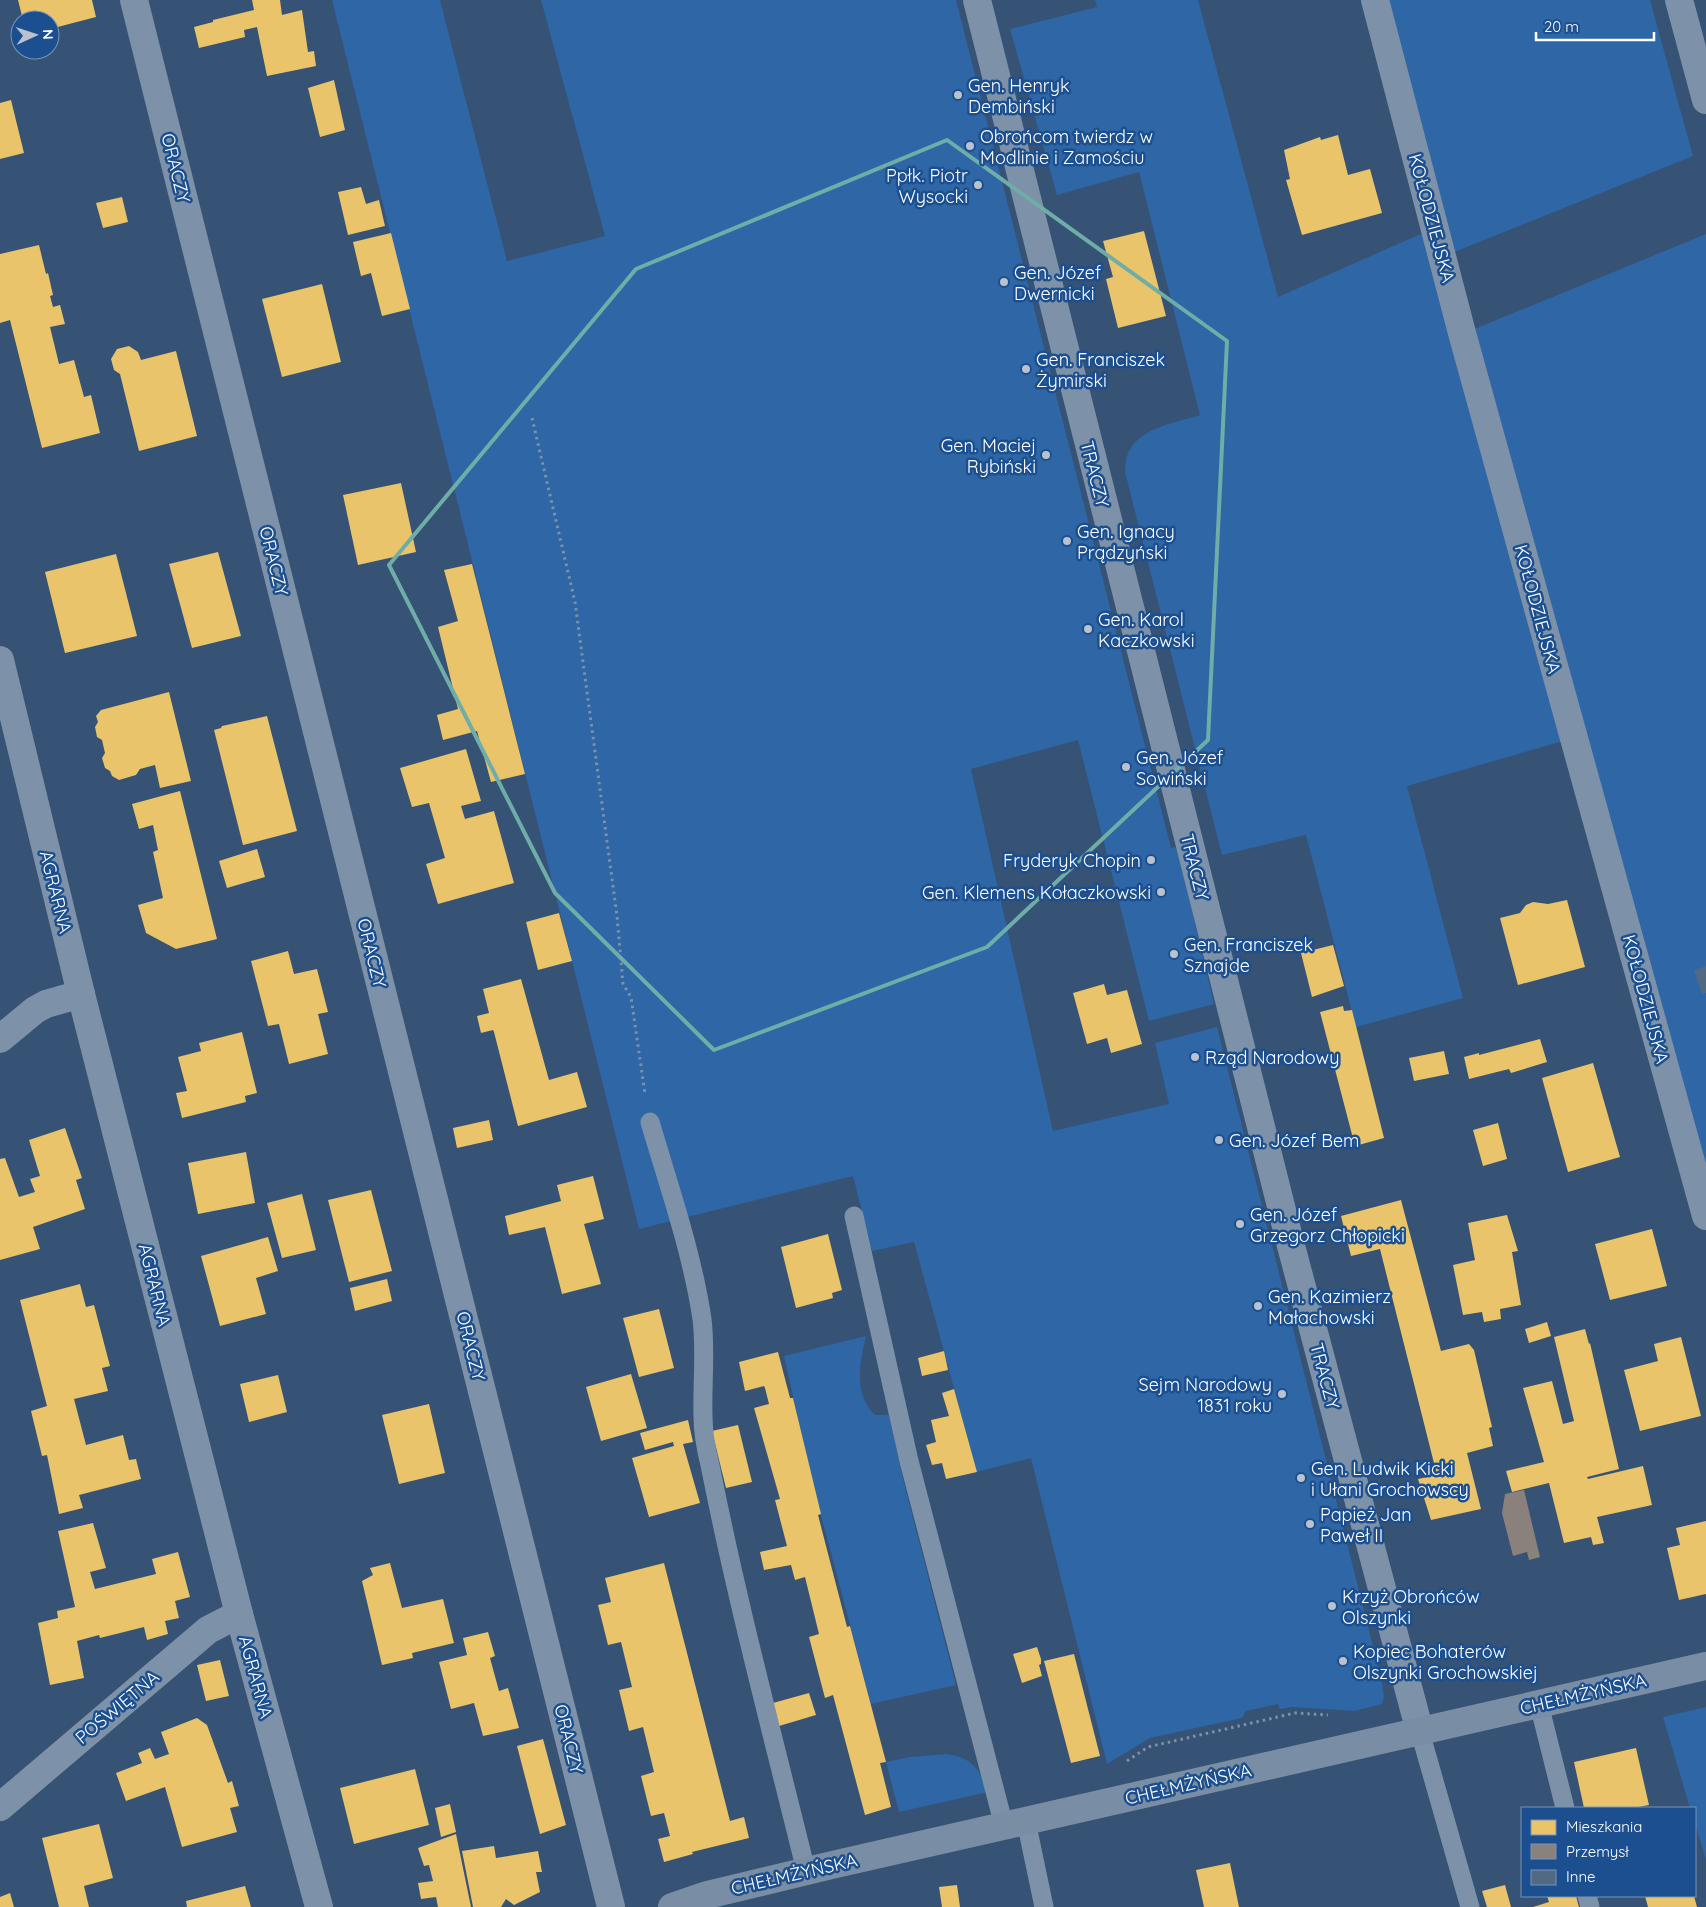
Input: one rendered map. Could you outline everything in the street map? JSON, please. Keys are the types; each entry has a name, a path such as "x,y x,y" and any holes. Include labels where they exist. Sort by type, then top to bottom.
{"street":[{"name":"ORACZY","path":"134,0 610,1907"},
{"name":"TRACZY","path":"977,0 1285,1222 1420,1732"},
{"name":"KOŁODZIEJSKA","path":"1375,0 1462,333 1706,1216"},
{"path":"1679,0 1706,100"},
{"name":"AGRARNA","path":"0,660 81,994 239,1614 319,1907"},
{"path":"0,1039 35,1010 46,1004 81,994"},
{"name":"POŚWIĘTNA","path":"0,1806 208,1630 239,1614"},
{"name":"CHEŁMŻYŃSKA","path":"672,1907 707,1895 806,1871 1706,1666"}],"lane":[{"path":"650,1122 693,1273 702,1321 704,1355 702,1418 710,1466 743,1618 806,1871"},
{"path":"854,1216 909,1461 1015,1823 1044,1907"},
{"path":"1539,1704 1565,1807"},
{"path":"1420,1732 1470,1907"}],"path":[{"path":"532,418 575,602 617,916 623,984 631,997 650,1122"}],"highlighted area":[{"path":"947,140 1227,341 1208,740 987,947 714,1050 555,893 389,565 636,269"}],"shaded area":[{"path":"332,0 440,0 507,261 605,236 541,0 956,0 1171,848 1177,847 1214,1004 1149,1021 1078,740 971,769 1053,1131 1169,1104 1155,1043 1217,1027 1382,1682 1384,1697 1382,1704 1354,1711 1293,1707 1280,1709 1278,1704 1246,1711 1242,1718 1150,1738 1107,1764 1031,1458 977,1472 914,1242 872,1251 853,1176 639,1229"},
{"path":"1095,0 1198,0 1278,297 1425,232 1563,741 1407,786 1463,998 1356,1027 1306,835 1222,855 1125,472 1127,456 1139,439 1147,433 1168,424 1200,415 1139,172 1057,195 1010,29 1097,7"},
{"path":"1385,0 1650,0 1693,156 1452,253"},
{"path":"1706,234 1706,1173 1472,330"},
{"path":"866,1336 860,1367 863,1398 875,1415 889,1415 904,1483 956,1685 871,1704 814,1489 784,1356"},
{"path":"1706,1707 1706,1860 1696,1826 1696,1807 1690,1807 1663,1717"},
{"path":"947,1754 963,1758 974,1766 988,1792 899,1812 886,1762 910,1757"}],"building: Mieszkania":[{"path":"18,0 92,0 96,17 60,26 60,10 20,10"},
{"path":"252,0 280,0 282,15 302,10 308,52 314,51 316,66 267,76 257,27 244,30 245,37 199,48 194,27 213,22 213,20 254,10"},
{"path":"334,80 345,130 320,137 308,88"},
{"path":"11,100 24,153 0,159 0,103"},
{"path":"1338,135 1348,175 1370,169 1382,213 1302,235 1286,180 1290,179 1284,150 1320,137 1321,140"},
{"path":"361,187 366,204 379,200 385,226 348,235 338,192"},
{"path":"122,197 128,222 103,228 96,203"},
{"path":"1144,231 1166,316 1118,328 1106,279 1113,277 1103,241"},
{"path":"391,233 410,309 382,316 371,273 361,276 353,242"},
{"path":"39,245 53,295 50,296 53,307 60,305 65,324 50,327 59,364 74,360 84,397 91,395 100,433 42,448 10,320 0,323 0,254"},
{"path":"322,284 341,362 282,377 262,299"},
{"path":"129,346 138,352 141,360 176,351 197,436 139,451 120,374 114,370 111,359 117,349"},
{"path":"401,483 416,552 358,565 343,495"},
{"path":"218,552 241,636 192,648 169,564"},
{"path":"116,554 137,636 65,653 45,572"},
{"path":"472,564 525,774 491,782 477,731 443,740 437,715 458,709 438,627 458,621 444,570"},
{"path":"169,692 191,781 160,788 155,765 140,769 136,775 119,780 112,776 110,771 105,768 102,758 105,753 102,740 97,737 95,727 98,722 96,716 101,710"},
{"path":"267,716 297,831 243,845 214,730 222,726"},
{"path":"466,749 481,801 461,806 465,819 494,811 514,883 438,904 426,864 445,858 429,803 412,807 400,768"},
{"path":"180,791 217,939 176,949 146,933 138,905 163,898 153,852 158,850 153,825 139,829 132,804"},
{"path":"257,849 265,877 227,888 219,861"},
{"path":"1567,900 1585,967 1518,985 1500,918 1520,913 1526,905 1533,902 1548,904"},
{"path":"559,913 572,961 538,970 526,922"},
{"path":"1333,945 1344,986 1312,997 1301,953"},
{"path":"288,951 294,974 317,969 328,1012 318,1014 328,1054 289,1064 279,1024 268,1026 251,961"},
{"path":"521,979 549,1080 577,1072 587,1107 518,1126 494,1032 493,1030 481,1033 477,1016 489,1013 483,989"},
{"path":"1104,984 1107,995 1127,990 1142,1044 1111,1053 1107,1038 1087,1044 1073,993"},
{"path":"1343,1006 1344,1011 1352,1010 1384,1138 1355,1146 1320,1012"},
{"path":"242,1032 257,1093 245,1096 246,1102 182,1118 176,1093 187,1091 178,1057 201,1051 199,1043"},
{"path":"1540,1039 1547,1062 1511,1073 1509,1069 1469,1079 1464,1057 1479,1053 1479,1055"},
{"path":"1444,1051 1449,1074 1414,1081 1409,1058"},
{"path":"1593,1063 1620,1157 1568,1172 1542,1078"},
{"path":"489,1120 493,1140 457,1148 453,1128"},
{"path":"1498,1123 1507,1159 1483,1166 1473,1130"},
{"path":"65,1128 82,1178 76,1180 85,1209 33,1227 40,1249 0,1260 0,1159 5,1158 19,1197 35,1192 30,1179 40,1176 29,1140"},
{"path":"246,1152 255,1203 198,1214 188,1163"},
{"path":"593,1176 604,1219 584,1224 601,1284 562,1294 545,1227 509,1235 505,1216 561,1201 557,1185"},
{"path":"371,1190 392,1271 349,1282 328,1200"},
{"path":"302,1194 316,1250 282,1258 267,1203"},
{"path":"1401,1200 1441,1351 1469,1344 1474,1350 1492,1427 1489,1428 1493,1446 1467,1453 1481,1509 1431,1520 1418,1479 1437,1475 1380,1249 1351,1256 1341,1216"},
{"path":"1507,1215 1518,1251 1512,1252 1521,1305 1500,1309 1501,1319 1484,1322 1482,1312 1463,1315 1453,1265 1475,1260 1468,1223"},
{"path":"1652,1229 1667,1286 1610,1300 1595,1244"},
{"path":"828,1234 842,1290 832,1293 833,1298 796,1308 781,1247"},
{"path":"268,1237 278,1271 256,1278 266,1314 220,1326 201,1256"},
{"path":"387,1279 392,1301 355,1311 350,1288"},
{"path":"80,1284 86,1307 94,1305 110,1366 102,1368 108,1391 74,1399 86,1445 123,1435 129,1460 136,1459 141,1479 79,1495 83,1508 59,1514 47,1455 42,1456 31,1411 47,1406 20,1300"},
{"path":"659,1309 674,1368 639,1377 623,1318"},
{"path":"1547,1322 1551,1336 1529,1343 1525,1329"},
{"path":"1585,1329 1590,1343 1619,1469 1587,1477 1588,1479 1643,1466 1652,1505 1597,1517 1604,1543 1593,1545 1591,1537 1564,1543 1549,1483 1512,1492 1506,1471 1544,1462 1523,1388 1552,1381 1563,1424 1574,1421 1554,1337"},
{"path":"1681,1337 1701,1416 1640,1431 1624,1370 1658,1361 1654,1344"},
{"path":"944,1351 948,1370 922,1376 918,1358"},
{"path":"778,1352 790,1398 793,1398 821,1514 818,1515 847,1627 850,1626 886,1762 880,1763 891,1807 865,1815 833,1695 825,1698 809,1637 819,1634 805,1577 795,1580 791,1565 764,1570 760,1552 787,1546 775,1500 780,1499 754,1408 769,1404 765,1388 764,1386 745,1391 739,1362"},
{"path":"631,1374 647,1428 601,1441 586,1387"},
{"path":"278,1375 287,1412 249,1422 240,1384"},
{"path":"954,1389 977,1472 946,1479 942,1463 932,1465 926,1445 936,1442 931,1420 949,1416 942,1393"},
{"path":"429,1404 445,1473 399,1484 382,1415"},
{"path":"688,1420 693,1442 683,1444 700,1503 649,1517 632,1458 674,1446 673,1442 645,1450 640,1433"},
{"path":"738,1425 752,1482 726,1488 712,1431"},
{"path":"1706,1521 1706,1594 1679,1600 1667,1548 1680,1545 1676,1528"},
{"path":"93,1523 106,1568 90,1572 95,1589 156,1574 152,1559 178,1552 190,1597 175,1601 179,1618 165,1621 168,1634 147,1640 144,1627 100,1638 99,1635 77,1641 84,1678 50,1685 38,1623 58,1618 57,1611 75,1607 58,1531"},
{"path":"390,1563 402,1608 443,1599 454,1643 412,1653 413,1658 382,1665 362,1581 373,1575 370,1568"},
{"path":"664,1563 730,1821 744,1817 749,1838 692,1852 693,1854 664,1862 658,1839 670,1836 664,1813 651,1816 641,1776 654,1772 643,1727 629,1731 619,1690 632,1687 621,1642 608,1645 598,1605 611,1602 605,1578"},
{"path":"488,1632 495,1656 490,1658 499,1691 508,1688 519,1728 483,1736 474,1703 451,1709 439,1662 467,1655 463,1638"},
{"path":"1037,1647 1041,1659 1041,1664 1039,1665 1042,1676 1022,1683 1013,1654"},
{"path":"1074,1654 1100,1756 1071,1763 1044,1661"},
{"path":"220,1660 229,1696 206,1701 197,1665"},
{"path":"809,1693 816,1715 779,1726 773,1703"},
{"path":"197,1718 207,1725 228,1783 232,1781 239,1806 230,1808 237,1832 182,1847 165,1787 126,1801 116,1773 142,1763 138,1753 150,1748 155,1759 169,1754 161,1732"},
{"path":"543,1739 566,1825 540,1834 517,1746"},
{"path":"1636,1748 1649,1805 1638,1807 1584,1807 1574,1762"},
{"path":"415,1769 429,1825 354,1844 340,1788"},
{"path":"450,1804 456,1832 441,1837 435,1808"},
{"path":"99,1824 113,1878 84,1886 89,1907 59,1907 42,1838"},
{"path":"456,1834 471,1907 438,1907 436,1897 421,1899 418,1883 433,1881 429,1865 424,1866 418,1848"},
{"path":"494,1846 496,1858 538,1851 542,1872 536,1872 540,1892 514,1905 506,1899 501,1907 473,1907 462,1851"},
{"path":"1230,1863 1239,1907 1204,1907 1196,1870"},
{"path":"957,1885 960,1907 942,1907 939,1887"},
{"path":"1505,1885 1511,1907 1487,1907 1482,1891"},
{"path":"245,1886 251,1907 187,1907 186,1901"},
{"path":"10,1893 14,1907 0,1907 0,1897"},
{"path":"1547,1897 1576,1897 1579,1907 1533,1907 1549,1902"},
{"path":"1645,1897 1694,1897 1697,1907 1648,1907"}],"building: Przemysł":[{"path":"1524,1490 1540,1557 1529,1560 1527,1552 1513,1556 1502,1513 1505,1494"}],"building: Inne":[{"path":"1706,966 1706,993 1702,994 1694,970"}],"place":[{"name":"Gen. Henryk Dembiński","path":"958,95"},
{"name":"Obrońcom twierdz w Modlinie i Zamościu","path":"970,146"},
{"name":"Ppłk. Piotr Wysocki","path":"978,185"},
{"name":"Gen. Józef Dwernicki","path":"1004,282"},
{"name":"Gen. Franciszek Żymirski","path":"1026,369"},
{"name":"Gen. Maciej Rybiński","path":"1046,455"},
{"name":"Gen. Ignacy Prądzyński","path":"1067,541"},
{"name":"Gen. Karol Kaczkowski","path":"1088,629"},
{"name":"Gen. Józef Sowiński","path":"1126,767"},
{"name":"Fryderyk Chopin","path":"1151,860"},
{"name":"Gen. Klemens Kołaczkowski","path":"1161,892"},
{"name":"Gen. Franciszek Sznajde","path":"1174,954"},
{"name":"Rząd Narodowy","path":"1195,1057"},
{"name":"Gen. Józef Bem","path":"1219,1140"},
{"name":"Gen. Józef Grzegorz Chłopicki","path":"1240,1224"},
{"name":"Gen. Kazimierz Małachowski","path":"1258,1306"},
{"name":"Sejm Narodowy 1831 roku","path":"1282,1394"},
{"name":"Gen. Ludwik Kicki i Ułani Grochowscy","path":"1301,1478"},
{"name":"Papież Jan Paweł II","path":"1310,1524"},
{"name":"Krzyż Obrońców Olszynki","path":"1332,1606"},
{"name":"Kopiec Bohaterów Olszynki Grochowskiej","path":"1343,1661"}]}
